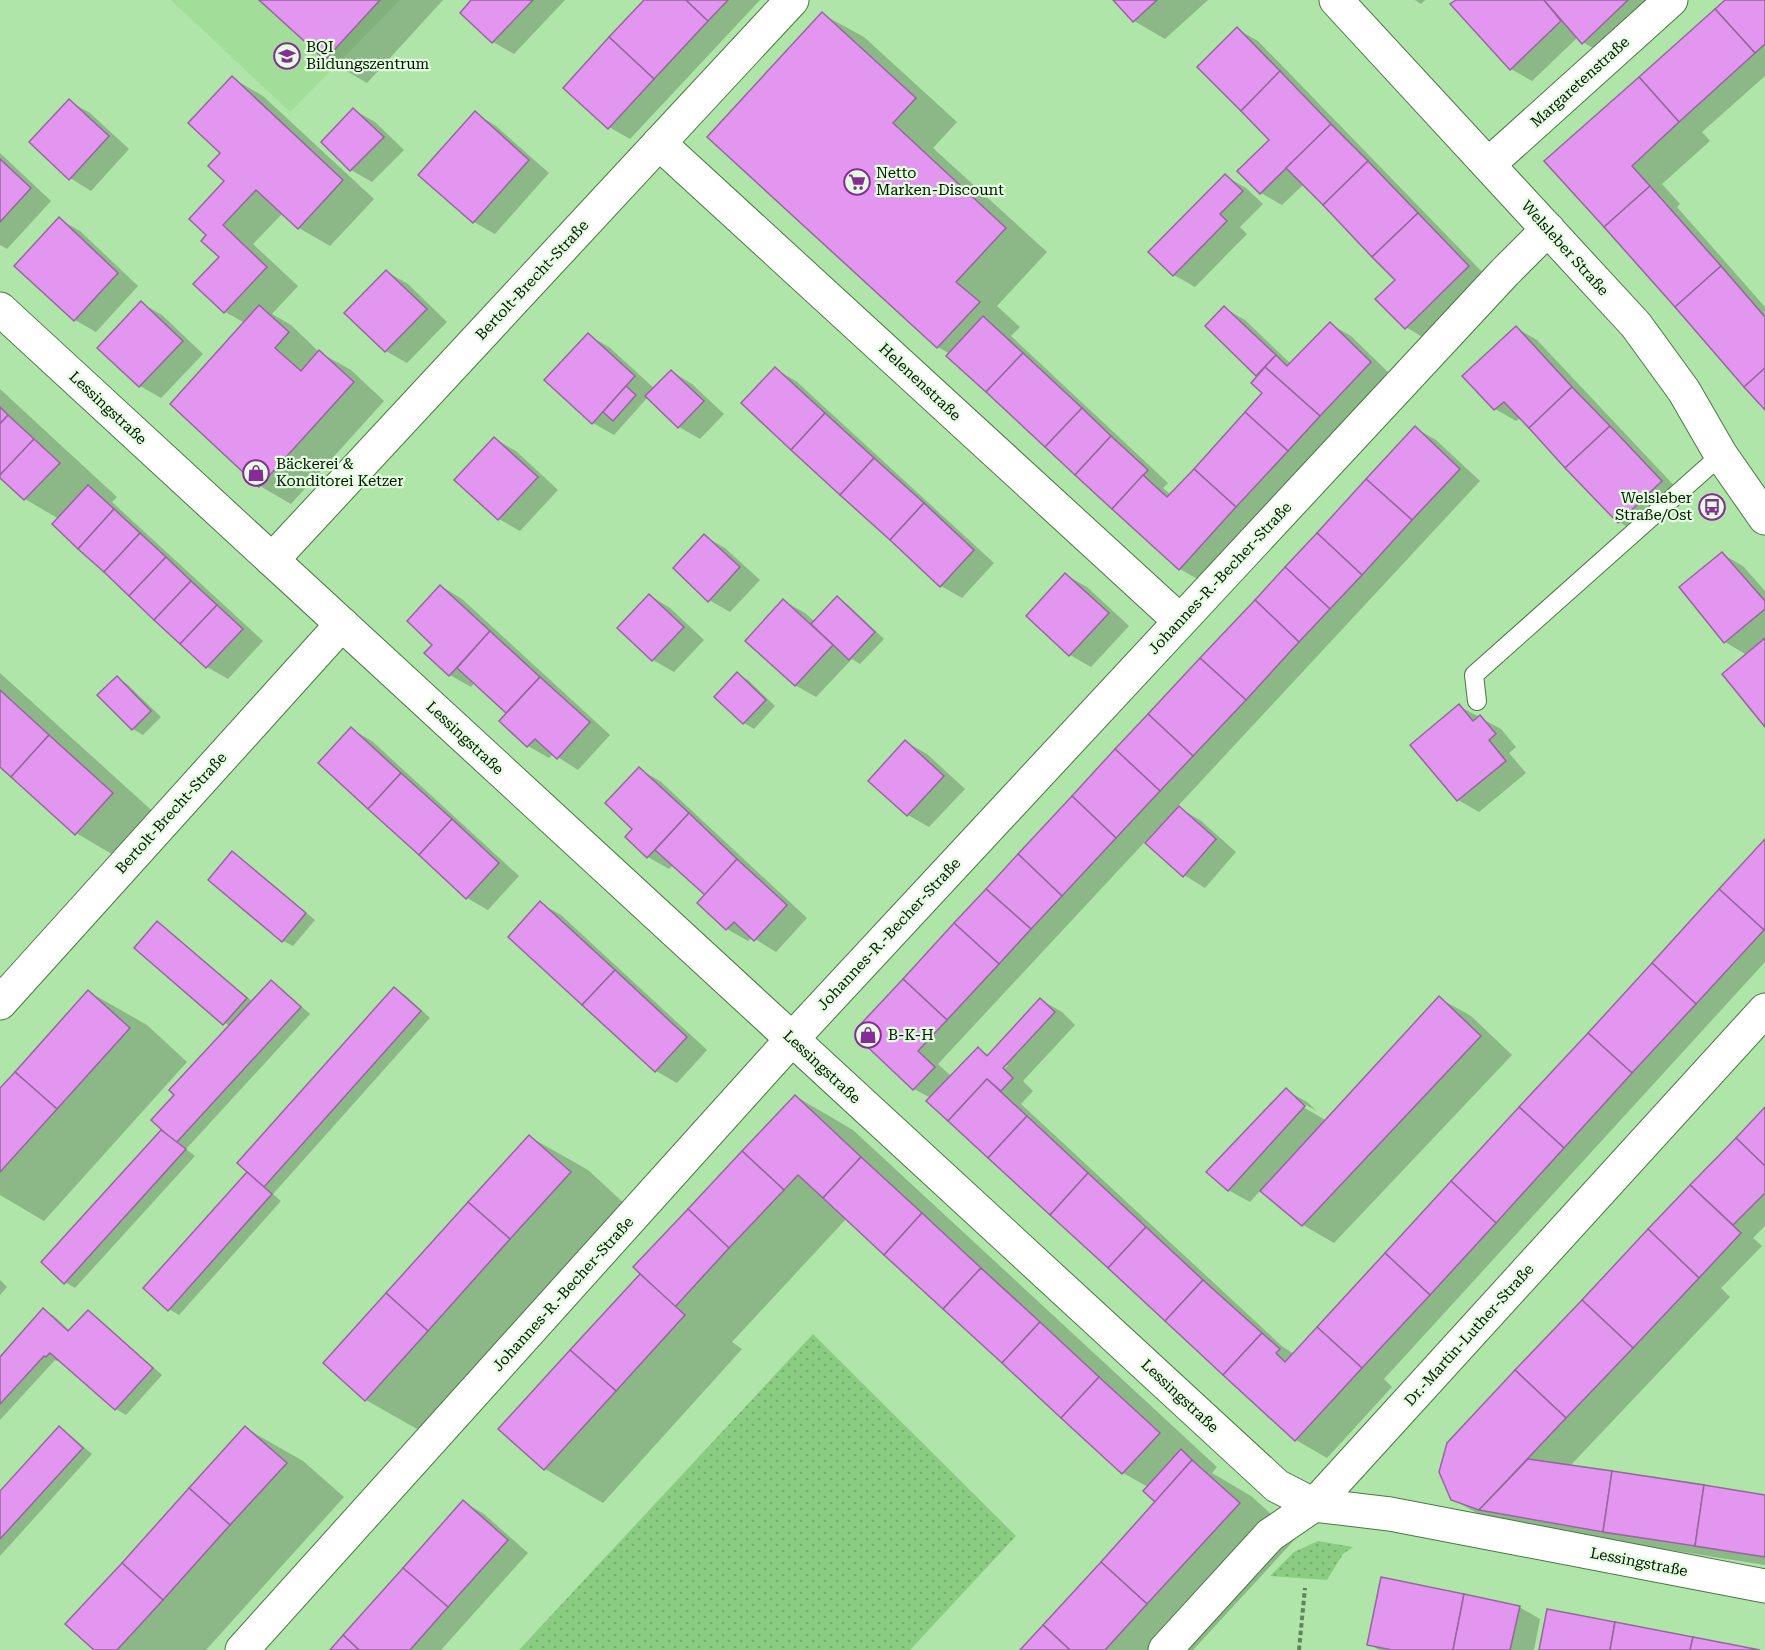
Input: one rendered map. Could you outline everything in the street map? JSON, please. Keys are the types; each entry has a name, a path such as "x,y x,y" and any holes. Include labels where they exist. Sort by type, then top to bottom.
{"street":[{"name":"Bertolt-Brecht-Straße","path":"272,560 792,0"},
{"name":"Welsleber Straße","path":"1336,0 1636,325 1684,391 1721,455 1765,518"},
{"name":"Margaretenstraße","path":"1489,164 1671,0"},
{"name":"Helenenstraße","path":"659,143 1180,621"},
{"name":"Johannes-R.-Becher-Straße","path":"242,1650 792,1039 1504,272 1548,229"},
{"name":"Lessingstraße","path":"0,309 1277,1486 1314,1505 1390,1514 1765,1586"},
{"name":"Bertolt-Brecht-Straße","path":"0,1003 342,624"},
{"name":"Dr.-Martin-Luther-Straße","path":"1165,1650 1270,1535 1314,1505 1765,1010"}],"lane":[{"path":"1477,701 1474,675 1721,455"}],"path":[{"path":"1299,1650 1305,1588"}],"shaded area":[{"name":"BQI Bildungszentrum","path":"171,0 400,0 290,112"},
{"path":"813,1334 1016,1536 910,1650 519,1650"},
{"path":"1318,1541 1353,1547 1343,1554 1327,1580 1270,1576 1294,1552"}],"building":[{"path":"259,0 380,0 325,60"},
{"path":"471,0 533,0 492,43 460,13"},
{"path":"644,0 686,0 708,21 654,79 609,37"},
{"path":"686,0 728,0 708,21"},
{"path":"1113,0 1157,0 1133,22"},
{"path":"1456,0 1544,0 1561,21 1510,70 1450,4"},
{"path":"1544,0 1628,0 1582,44"},
{"path":"1725,0 1765,0 1765,44 1755,53 1715,9"},
{"path":"1715,9 1755,53 1679,122 1639,77"},
{"name":"Netto Marken-Discount","path":"822,12 916,98 893,123 1006,228 956,282 980,302 937,348 707,137"},
{"path":"1237,27 1280,71 1241,111 1197,67"},
{"path":"609,37 654,79 608,129 563,88"},
{"path":"1280,71 1331,124 1260,194 1237,171 1269,140 1241,111"},
{"path":"232,76 343,180 298,229 256,190 223,225 267,267 224,313 193,284 219,257 201,241 206,235 189,219 224,181 208,166 220,153 188,123"},
{"path":"1639,77 1679,122 1632,166 1650,186 1604,227 1544,161"},
{"path":"69,99 109,136 69,180 29,142"},
{"path":"353,108 384,137 350,171 321,142"},
{"path":"475,111 529,160 473,223 418,175"},
{"path":"1331,124 1368,161 1323,205 1286,168"},
{"path":"0,159 31,188 0,222"},
{"path":"1368,161 1418,213 1372,257 1323,205"},
{"path":"1225,174 1243,191 1220,214 1227,221 1173,276 1148,252"},
{"path":"1650,186 1721,266 1675,307 1604,227"},
{"path":"1418,213 1469,266 1405,329 1375,299 1395,280 1372,257"},
{"path":"59,217 118,273 74,321 14,266"},
{"path":"1721,266 1765,317 1765,368 1744,387 1675,307"},
{"path":"386,270 427,309 385,352 344,313"},
{"path":"141,301 183,341 139,387 97,348"},
{"path":"259,305 289,332 275,348 301,371 319,350 354,382 259,487 170,404"},
{"path":"1224,306 1276,355 1256,376 1205,326"},
{"path":"983,316 1023,353 986,392 946,356"},
{"path":"1330,322 1371,362 1320,416 1265,367 1276,355 1287,366"},
{"path":"1516,326 1572,387 1529,428 1504,402 1494,410 1462,376"},
{"path":"588,333 635,376 592,424 544,380"},
{"path":"1023,353 1082,408 1045,447 986,392"},
{"path":"775,367 825,413 791,450 741,403"},
{"path":"1265,367 1320,416 1288,451 1245,412 1262,393 1251,383"},
{"path":"1765,368 1765,410 1744,387"},
{"path":"671,370 704,401 678,428 645,396"},
{"path":"626,386 636,395 613,421 603,412"},
{"path":"1572,387 1610,426 1565,468 1529,428"},
{"path":"0,407 8,415 0,424"},
{"path":"1082,408 1111,436 1075,475 1045,447"},
{"path":"1245,412 1288,451 1236,507 1194,469"},
{"path":"825,413 874,458 840,495 791,450"},
{"path":"8,415 34,439 0,475 0,424"},
{"path":"1415,426 1460,469 1412,520 1366,479"},
{"path":"1610,426 1662,481 1618,523 1565,468"},
{"path":"1111,436 1148,470 1112,509 1075,475"},
{"path":"494,437 538,477 498,520 454,480"},
{"path":"34,439 60,463 24,500 0,478 0,475"},
{"path":"874,458 924,503 890,540 840,495"},
{"path":"1194,469 1236,507 1179,570 1112,509 1143,475 1167,497"},
{"path":"1366,479 1412,520 1362,575 1317,533"},
{"path":"88,485 114,509 78,549 52,524"},
{"path":"924,503 974,550 940,587 890,540"},
{"path":"114,509 140,533 104,572 78,549"},
{"path":"140,533 166,557 129,596 104,572"},
{"path":"1317,533 1362,575 1330,609 1285,567"},
{"path":"704,534 740,567 708,602 673,568"},
{"path":"1722,552 1765,601 1765,609 1724,643 1679,587"},
{"path":"166,557 191,581 154,620 129,596"},
{"path":"1285,567 1330,609 1299,642 1255,600"},
{"path":"1065,573 1109,613 1069,656 1026,616"},
{"path":"191,581 217,605 180,644 154,620"},
{"path":"440,585 490,631 449,676 424,653 432,645 407,621"},
{"path":"649,594 684,627 652,661 617,628"},
{"path":"837,596 875,632 849,660 811,624"},
{"path":"783,599 833,645 795,686 745,641"},
{"path":"1255,600 1299,642 1246,700 1200,658"},
{"path":"217,605 243,629 206,668 180,644"},
{"path":"490,631 540,677 506,713 457,668"},
{"path":"1765,638 1765,727 1722,674"},
{"path":"1200,658 1246,700 1193,756 1148,714"},
{"path":"737,672 766,700 743,724 714,697"},
{"path":"117,676 151,711 132,730 97,695"},
{"path":"540,677 590,722 557,759 535,739 527,747 499,721"},
{"path":"0,690 49,735 11,777 0,767"},
{"path":"1459,704 1473,721 1480,715 1496,734 1489,740 1506,761 1457,801 1410,745"},
{"path":"1148,714 1193,756 1160,791 1115,749"},
{"path":"351,727 401,773 368,809 318,763"},
{"path":"49,735 113,793 75,835 11,777"},
{"path":"905,740 944,776 907,816 868,781"},
{"path":"1115,749 1160,791 1116,838 1072,796"},
{"path":"639,767 689,813 647,858 625,837 632,829 605,803"},
{"path":"401,773 452,819 419,855 368,809"},
{"path":"1072,796 1116,838 1062,896 1018,854"},
{"path":"1179,806 1216,839 1183,877 1145,843"},
{"path":"689,813 737,859 705,895 655,850"},
{"path":"452,819 499,863 466,899 419,855"},
{"path":"1765,839 1765,928 1764,930 1719,889"},
{"path":"232,851 306,913 282,942 208,880"},
{"path":"1018,854 1062,896 1031,929 986,889"},
{"path":"737,859 787,905 754,941 734,922 726,930 697,903"},
{"path":"986,889 1031,929 999,964 954,923"},
{"path":"1719,889 1764,930 1696,1004 1652,963"},
{"path":"540,901 615,970 582,1005 508,937"},
{"path":"157,921 247,998 223,1025 134,948"},
{"path":"954,923 999,964 947,1020 903,979"},
{"path":"1652,963 1696,1004 1632,1073 1588,1033"},
{"path":"615,970 687,1037 655,1072 582,1005"},
{"path":"903,979 947,1020 918,1051 935,1067 913,1090 858,1038 858,1027"},
{"path":"271,980 301,1007 176,1143 151,1120 174,1095 169,1090"},
{"path":"394,987 421,1011 264,1187 237,1163"},
{"path":"88,990 130,1028 57,1109 15,1072"},
{"path":"1439,996 1481,1036 1302,1226 1260,1191"},
{"path":"1040,998 1055,1012 1003,1068 1013,1078 1001,1091 987,1079 948,1121 926,1101 978,1047 987,1056"},
{"path":"1588,1033 1632,1073 1564,1148 1519,1107"},
{"path":"15,1072 57,1109 0,1172 0,1088"},
{"path":"987,1079 1027,1116 988,1158 948,1121"},
{"path":"1286,1088 1305,1106 1228,1191 1206,1172"},
{"path":"795,1095 861,1157 823,1198 798,1175 784,1190 742,1151"},
{"path":"1519,1107 1564,1148 1496,1223 1451,1181"},
{"path":"1765,1107 1765,1166 1736,1138"},
{"path":"1027,1116 1088,1173 1050,1215 988,1158"},
{"path":"161,1130 186,1149 64,1284 41,1262"},
{"path":"529,1135 571,1172 510,1239 468,1202"},
{"path":"1736,1138 1765,1166 1765,1193 1733,1225 1690,1185"},
{"path":"742,1151 784,1190 729,1248 688,1209"},
{"path":"861,1157 922,1213 884,1255 823,1198"},
{"path":"247,1172 272,1194 168,1311 143,1288"},
{"path":"1088,1173 1146,1227 1108,1268 1050,1215"},
{"path":"1451,1181 1496,1223 1430,1295 1385,1253"},
{"path":"1690,1185 1741,1233 1699,1278 1648,1229"},
{"path":"468,1202 510,1239 428,1331 386,1293"},
{"path":"688,1209 729,1248 675,1307 633,1267"},
{"path":"922,1213 981,1268 943,1309 884,1255"},
{"path":"1146,1227 1203,1280 1165,1321 1108,1268"},
{"path":"1648,1229 1699,1278 1633,1348 1582,1300"},
{"path":"1385,1253 1430,1295 1362,1368 1317,1327"},
{"path":"981,1268 1040,1322 1002,1363 943,1309"},
{"path":"640,1274 685,1315 616,1391 570,1350"},
{"path":"1203,1280 1262,1333 1223,1375 1165,1321"},
{"path":"386,1293 428,1331 365,1401 323,1363"},
{"path":"1582,1300 1633,1348 1566,1418 1515,1370"},
{"path":"43,1308 68,1331 88,1310 153,1368 115,1410 50,1353 44,1356 0,1404 0,1357"},
{"path":"1040,1322 1099,1377 1061,1418 1002,1363"},
{"path":"1317,1327 1362,1368 1295,1441 1223,1375 1262,1333 1280,1349 1276,1353 1285,1362"},
{"path":"570,1350 616,1391 544,1470 498,1429"},
{"path":"1515,1370 1566,1418 1479,1510 1451,1500 1439,1472 1447,1443"},
{"path":"1099,1377 1160,1433 1122,1474 1061,1418"},
{"path":"59,1426 83,1448 0,1539 0,1491"},
{"path":"245,1426 287,1463 230,1525 189,1488"},
{"path":"1181,1449 1192,1460 1155,1502 1143,1491"},
{"path":"1528,1459 1612,1471 1603,1532 1479,1510"},
{"path":"1192,1460 1240,1503 1147,1604 1101,1562"},
{"path":"1612,1471 1704,1485 1695,1546 1603,1532"},
{"path":"1704,1485 1765,1495 1765,1557 1695,1546"},
{"path":"189,1488 230,1525 163,1600 122,1563"},
{"path":"463,1500 508,1540 448,1607 403,1568"},
{"path":"1101,1562 1147,1604 1105,1650 1070,1650 1043,1625"},
{"path":"122,1563 163,1600 117,1650 94,1650 65,1624"},
{"path":"403,1568 448,1607 410,1650 359,1650 343,1635"},
{"path":"1381,1577 1464,1594 1453,1650 1392,1650 1367,1645"},
{"path":"1464,1594 1520,1606 1510,1650 1453,1650"},
{"path":"1547,1609 1615,1622 1610,1650 1539,1650"},
{"path":"1615,1622 1693,1637 1690,1650 1610,1650"},
{"path":"1043,1625 1070,1650 1020,1650"},
{"path":"343,1635 359,1650 330,1650"},
{"path":"1693,1637 1760,1650 1690,1650"}],"place":[{"name":"BQI Bildungszentrum","path":"287,56"},
{"name":"Netto Marken-Discount","path":"857,182"},
{"name":"Bäckerei & Konditorei Ketzer","path":"256,473"},
{"name":"Welsleber Straße/Ost","path":"1712,507"},
{"name":"B-K-H","path":"868,1035"}]}
